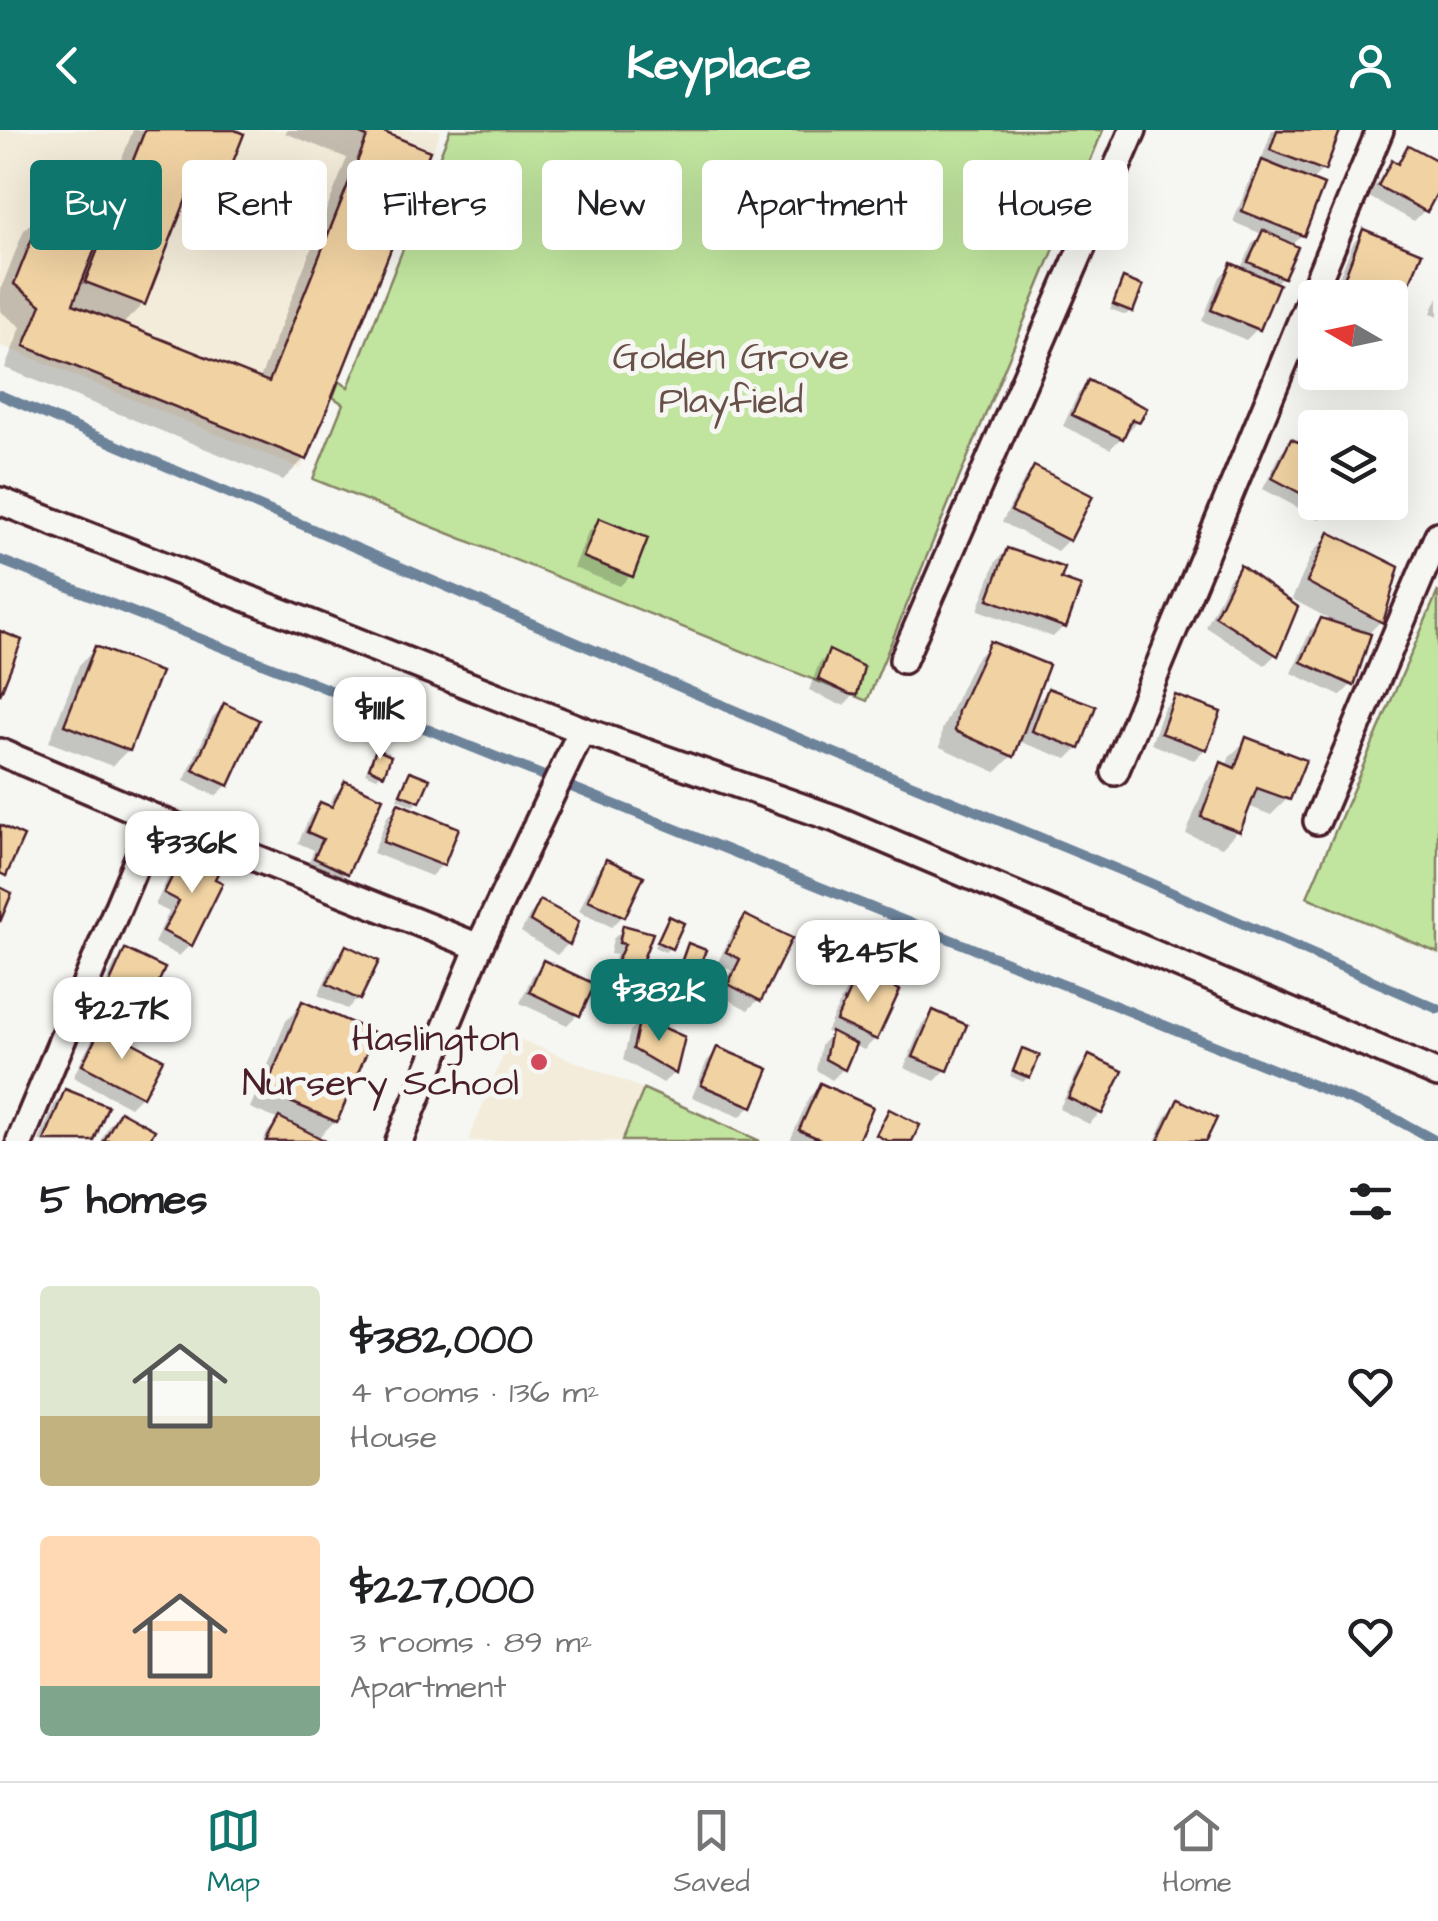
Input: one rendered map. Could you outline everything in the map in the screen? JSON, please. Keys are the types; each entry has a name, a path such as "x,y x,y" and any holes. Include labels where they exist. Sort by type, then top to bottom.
{"street":[{"path":"903,660 1133,130"},
{"path":"1115,772 1380,130"},
{"path":"0,501 582,730 836,819 1438,1074"},
{"path":"1317,820 1438,535"},
{"path":"399,1141 479,948 582,730"},
{"path":"0,752 479,948"},
{"path":"20,1141 155,818"}],"shaded area":[{"path":"0,130 441,130 429,160 347,160 347,250 391,250 301,469 0,345"},
{"name":"Haslington Nursery School","path":"511,1036 644,1089 622,1141 468,1141"}],"green space":[{"name":"Golden Grove Playfield","path":"450,130 1103,130 1091,160 963,160 963,250 1053,250 867,701 313,479 343,404 333,397 339,381 348,387 402,250 522,250 522,160 438,160"},
{"path":"1438,591 1438,953 1307,897"},
{"path":"644,1089 760,1141 622,1141"}],"building":[{"path":"145,130 235,130 244,134 234,160 182,160 182,210 145,305 85,282 98,250 162,250 162,160 133,160"},
{"path":"351,130 379,130 430,151 426,160 358,160 367,137"},
{"path":"1277,130 1340,131 1325,171 1270,150"},
{"path":"1408,145 1438,161 1438,191 1427,212 1378,186 1392,160 1398,164"},
{"path":"1262,160 1324,185 1304,236 1242,211"},
{"path":"347,187 347,250 391,250 307,460 24,346 41,305 14,284 30,244 30,250 95,250 73,304 269,382 322,250 327,250 327,237"},
{"path":"1363,229 1422,253 1408,287 1408,280 1343,280"},
{"path":"1263,230 1298,247 1284,278 1248,262"},
{"path":"1231,263 1279,284 1260,330 1211,310"},
{"path":"1123,278 1143,286 1133,312 1113,304"},
{"path":"1088,380 1147,408 1140,422 1132,419 1123,439 1072,415"},
{"path":"1291,439 1298,442 1298,492 1272,478"},
{"path":"1034,466 1093,496 1070,541 1011,511"},
{"path":"599,518 648,538 633,577 583,557"},
{"path":"1329,532 1399,567 1383,623 1307,582"},
{"path":"1007,548 1065,568 1061,579 1081,586 1066,628 988,599"},
{"path":"1240,565 1298,607 1278,656 1215,616"},
{"path":"1321,618 1371,634 1354,686 1301,662"},
{"path":"0,631 22,640 0,695"},
{"path":"990,641 1049,665 1014,757 955,731 958,711"},
{"path":"95,646 161,672 130,751 64,725"},
{"path":"829,650 864,667 857,695 818,679"},
{"path":"1048,688 1096,706 1080,749 1032,731"},
{"path":"1175,695 1221,712 1207,750 1161,733"},
{"path":"224,703 259,720 229,786 193,770"},
{"path":"1246,737 1306,760 1290,800 1257,788 1240,832 1201,817 1221,762 1235,768"},
{"path":"376,749 391,756 384,775 369,768"},
{"path":"410,771 430,779 420,802 400,794"},
{"path":"345,781 383,798 348,874 314,858 323,839 307,832 320,802 332,807"},
{"path":"398,803 459,828 444,866 383,842"},
{"path":"0,825 24,836 6,876 0,873"},
{"path":"186,849 221,867 215,879 223,883 192,946 163,931 179,901 164,893"},
{"path":"606,859 644,876 625,917 588,900"},
{"path":"0,887 12,893 0,922"},
{"path":"540,900 579,921 570,945 530,921"},
{"path":"745,915 792,938 761,1001 728,984 740,959 726,952"},
{"path":"669,916 684,923 672,949 657,942"},
{"path":"623,925 653,933 639,970 617,961 625,944 619,943"},
{"path":"688,943 706,950 695,977 678,971"},
{"path":"346,945 379,961 360,1000 327,984"},
{"path":"125,949 165,968 142,1019 102,1000"},
{"path":"543,960 595,984 580,1016 529,992"},
{"path":"858,971 900,990 877,1040 836,1021"},
{"path":"302,1001 375,1033 337,1122 265,1091"},
{"path":"933,1010 967,1025 948,1071 913,1057"},
{"path":"640,1017 685,1037 676,1074 633,1049"},
{"path":"102,1026 163,1059 143,1097 82,1065"},
{"path":"831,1031 856,1044 845,1070 825,1059"},
{"path":"717,1047 769,1069 753,1107 701,1085"},
{"path":"1022,1048 1040,1055 1030,1078 1013,1071"},
{"path":"1089,1055 1123,1071 1102,1114 1068,1098"},
{"path":"820,1083 873,1107 858,1141 824,1141 799,1130"},
{"path":"65,1089 108,1106 94,1141 44,1141"},
{"path":"1178,1099 1217,1118 1206,1141 1158,1141"},
{"path":"889,1109 920,1125 912,1141 888,1141 876,1135"},
{"path":"120,1111 155,1130 149,1141 104,1141"},
{"path":"279,1117 326,1141 266,1141"}],"waterway":[{"path":"0,395 1438,1009"},
{"path":"0,560 1390,1116 1436,1141"}],"place":[{"name":"Haslington Nursery School","path":"539,1062"}]}
